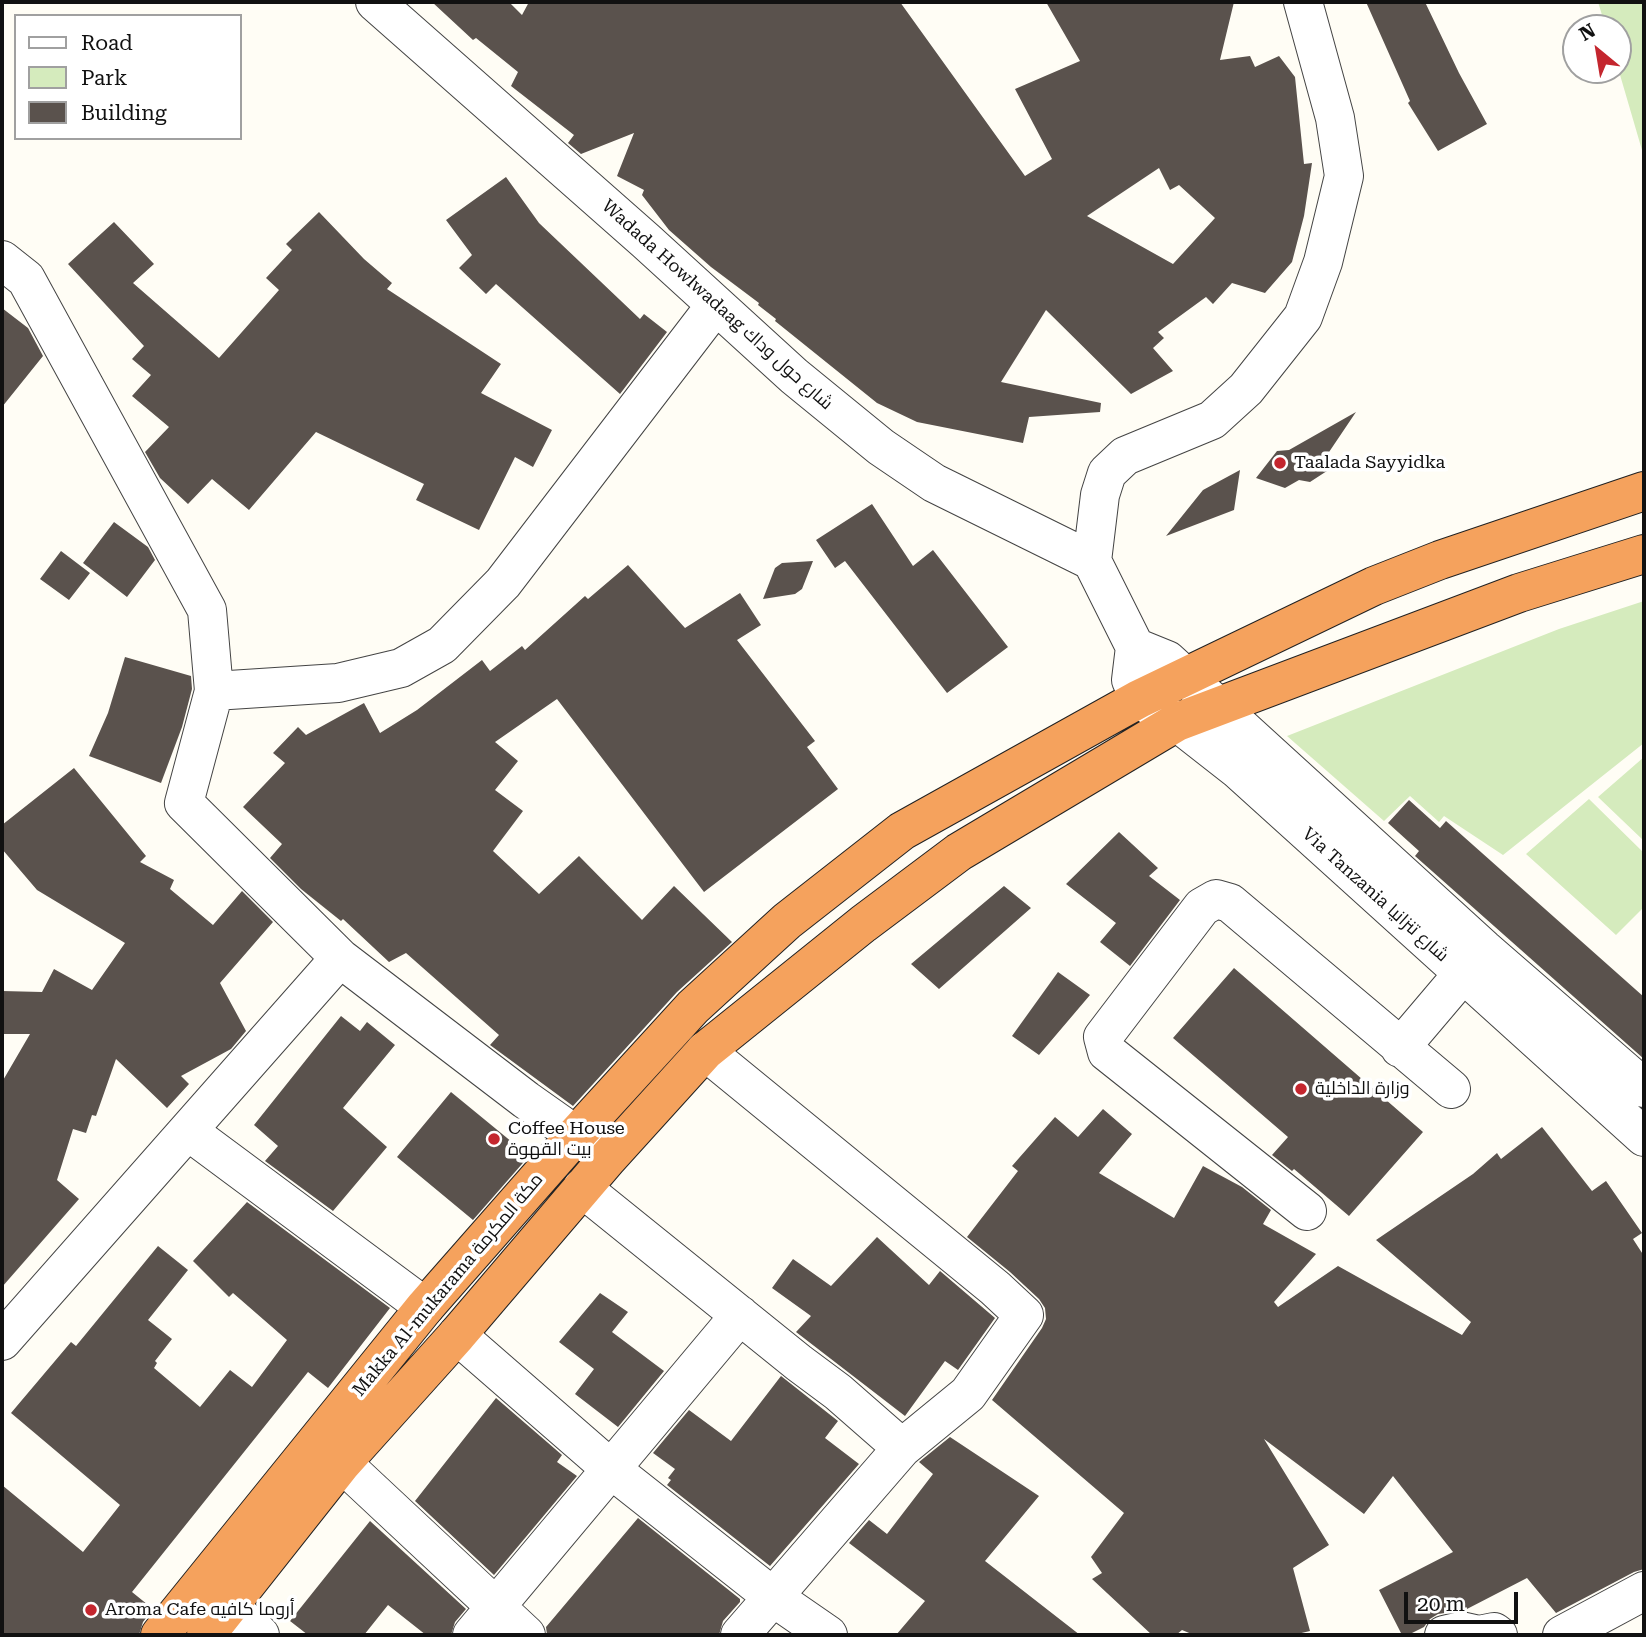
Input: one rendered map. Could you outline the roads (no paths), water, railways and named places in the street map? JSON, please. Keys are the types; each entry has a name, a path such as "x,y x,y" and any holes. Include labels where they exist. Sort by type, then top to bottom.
{"highway":[{"name":"Makka Al-mukarama مكة المكرمة","path":"160,1635 425,1307 693,1007 787,920 902,831 1139,698 1385,581 1644,491"},
{"name":"Makka Al-mukarama مكة المكرمة","path":"206,1635 342,1464 457,1335 608,1158 705,1051 863,924 959,852 1177,722 1519,593 1644,554"}],"street":[{"name":"Wadada Howlwadaag شارع حول وداك","path":"375,2 815,394 881,447 934,483 1092,561"},
{"path":"1139,698 1131,680 1135,647 1092,561 1100,495 1107,473 1125,456 1212,420 1246,389 1303,317 1323,262 1344,176 1335,118 1303,2"},
{"path":"2,260 26,279 207,610 214,691 184,803 340,958 526,1100 608,1158"},
{"path":"214,691 338,683 401,668 442,645 503,583 715,306"},
{"name":"Via Tanzania شارع تنزانيا","path":"1135,647 1167,660 1216,706 1473,961 1644,1137"},
{"name":"Via Tanzania شارع تنزانيا","path":"1139,698 1177,722 1473,961 1644,1088"},
{"path":"1307,1211 1107,1052 1102,1037 1202,907 1216,899 1230,902 1451,1089"},
{"path":"2,1342 340,958"},
{"path":"1400,1048 1473,961"},
{"path":"705,1051 995,1288 1024,1315 968,1394 902,1448 740,1635"},
{"path":"188,1131 425,1307"},
{"path":"582,1188 838,1392 902,1448"},
{"path":"483,1621 740,1315"},
{"path":"457,1335 611,1469 773,1597 828,1635"},
{"path":"342,1464 483,1621 526,1635"},
{"path":"1562,1635 1644,1591"},
{"path":"229,1606 260,1635"},
{"path":"1444,1635 1461,1630 1479,1635 1494,1632 1498,1635"}],"place":[{"name":"Taalada Sayyidka","path":"1280,463"},
{"name":"وزارة الداخلية","path":"1301,1089"},
{"name":"Coffee House بيت القهوة","path":"494,1139"},
{"name":"Aroma Cafe أروما كافيه","path":"91,1610"}]}
